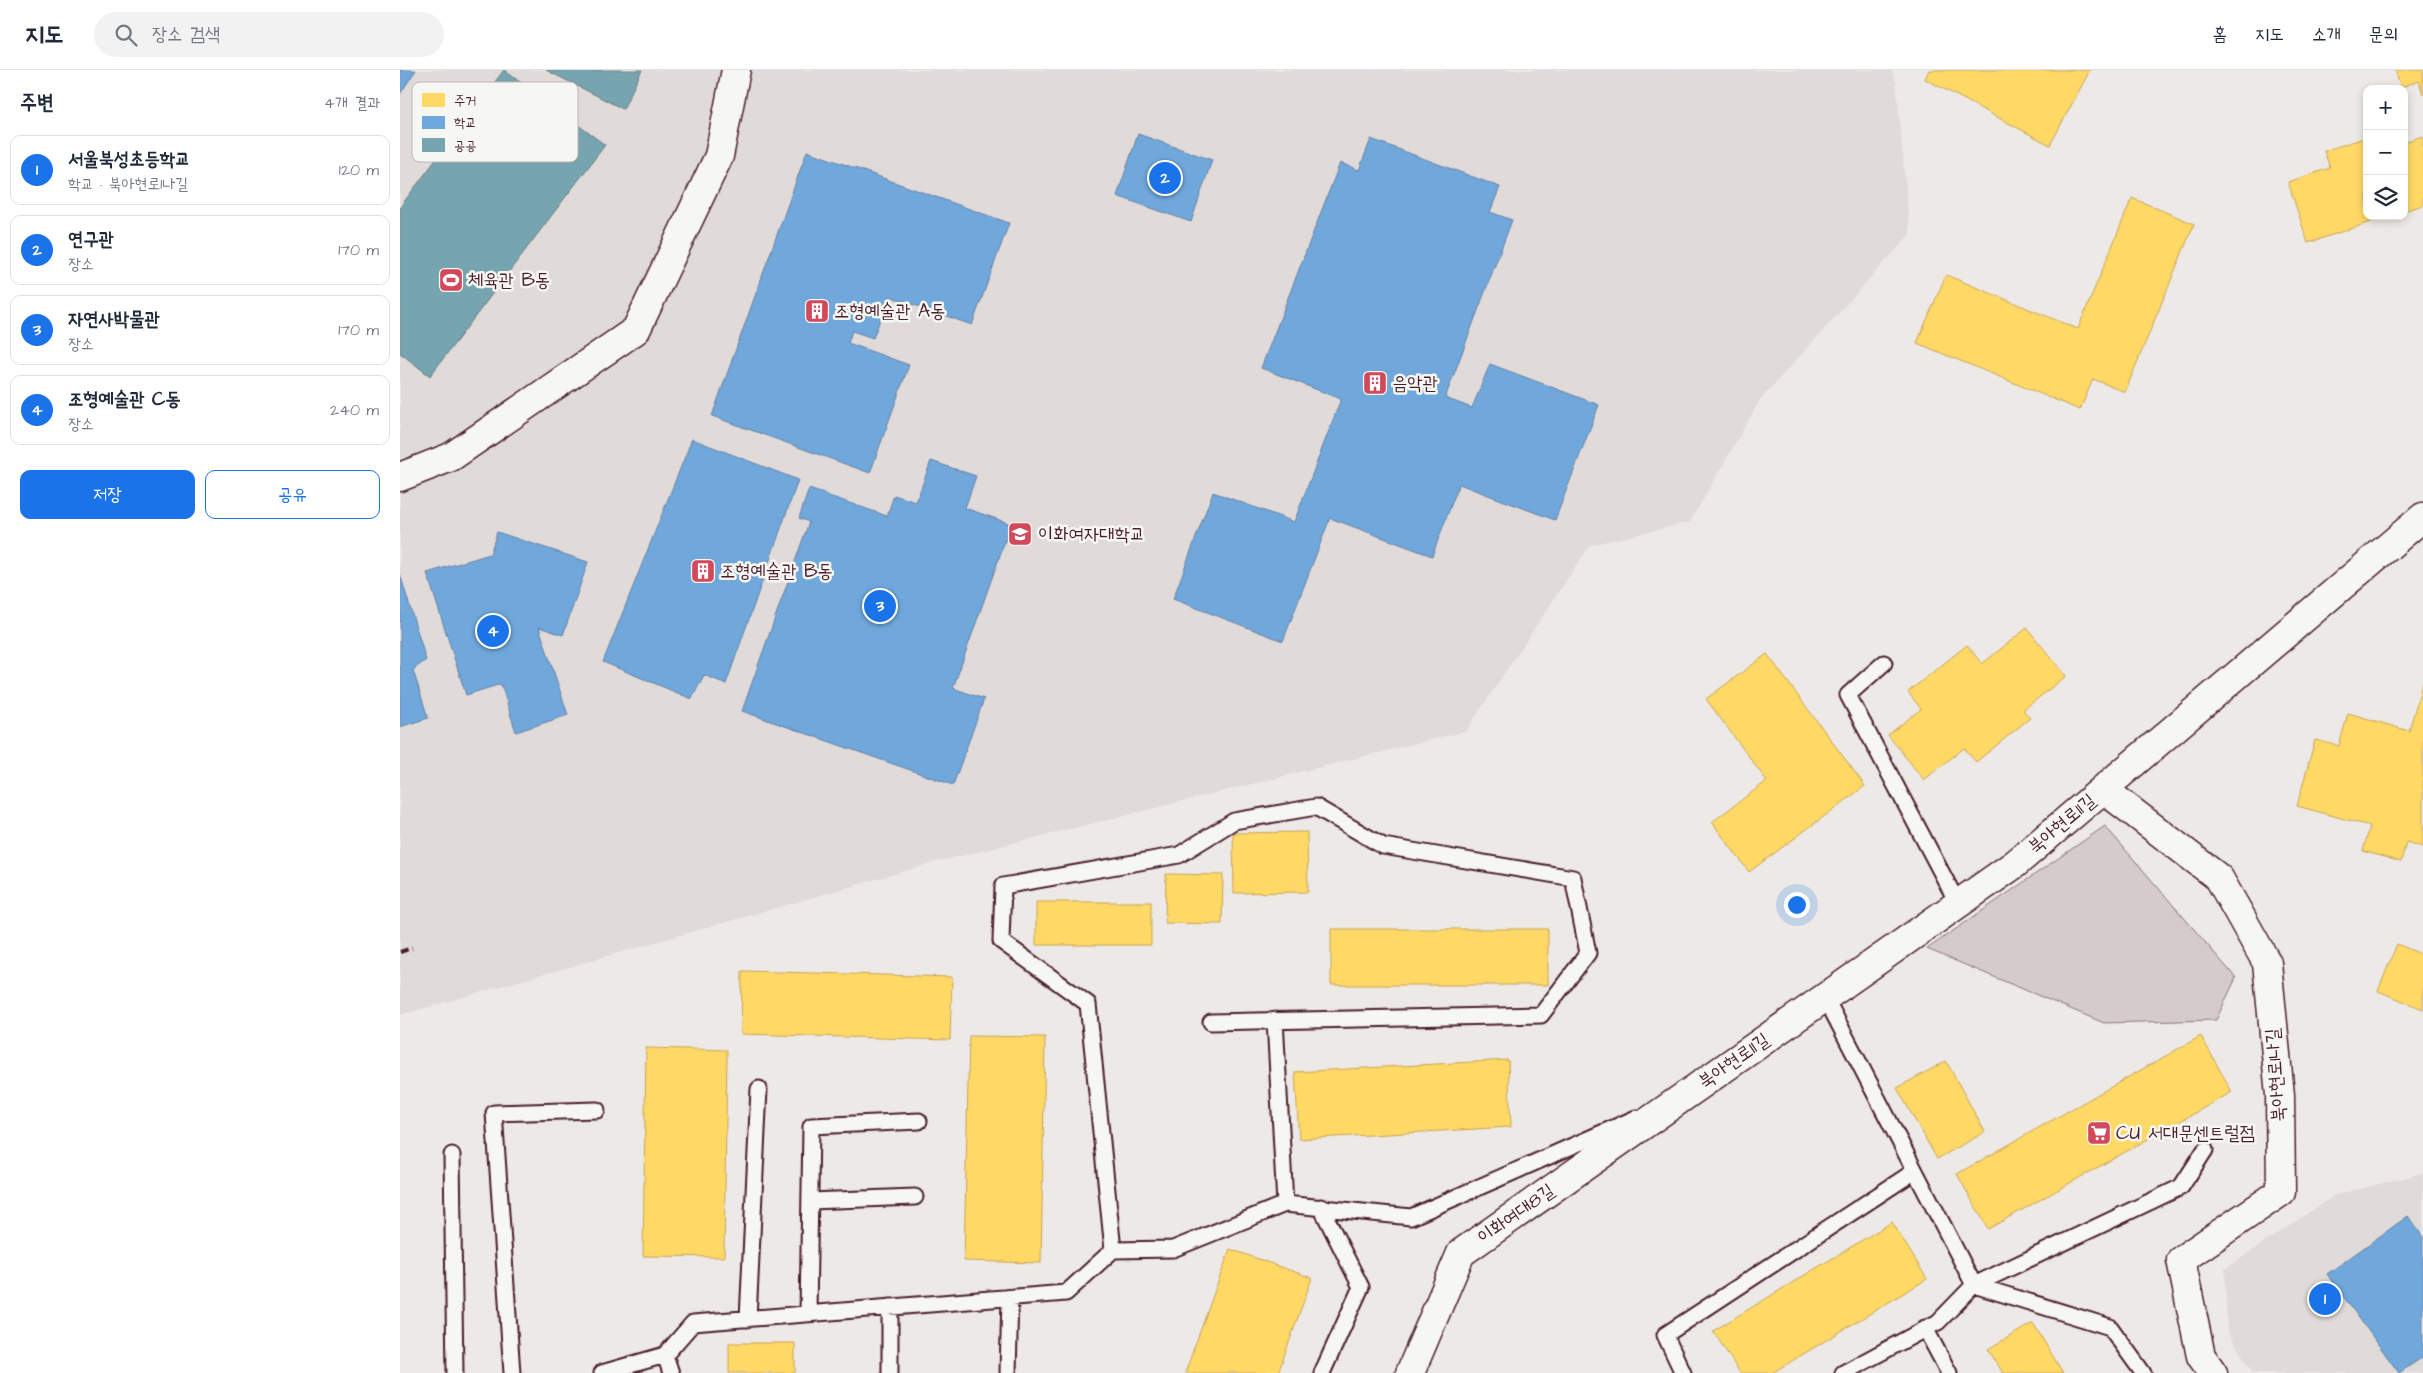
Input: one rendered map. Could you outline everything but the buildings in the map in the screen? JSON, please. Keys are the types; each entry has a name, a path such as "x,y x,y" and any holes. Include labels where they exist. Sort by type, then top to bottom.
{"street":[{"path":"400,477 451,457 636,330 719,156 736,70"},
{"name":"북아현로11길","path":"1677,1100 2015,864 2423,517"},
{"name":"북아현로1나길","path":"2103,790 2219,878 2267,962 2280,1095 2282,1192 2181,1260 2201,1356 2212,1373"},
{"name":"이화여대8길","path":"1410,1373 1461,1253 1677,1100"}],"lane":[{"path":"1884,663 1848,695 1958,904"},
{"path":"1113,1250 1088,1004 1001,941 1003,886 1179,854 1234,821 1316,807 1382,846 1572,878 1588,953 1541,1015 1211,1022"},
{"path":"1825,997 1974,1285 2110,1327 2143,1373"},
{"path":"1275,1020 1285,1204"},
{"path":"748,1319 759,1089"},
{"path":"602,1373 665,1355 693,1323 1066,1293 1113,1250 1173,1248 1285,1204 1411,1217 1677,1100"},
{"path":"512,1373 494,1113 597,1110"},
{"path":"808,1314 811,1126 919,1122"},
{"path":"1843,1373 1938,1322 1974,1285 2181,1186 2205,1150"},
{"path":"452,1155 455,1373"},
{"path":"1683,1373 1665,1335 1915,1171"},
{"path":"810,1201 916,1197"},
{"path":"1321,1207 1361,1287 1322,1373"},
{"path":"1008,1373 1010,1298"},
{"path":"890,1307 890,1373"},
{"path":"1925,1328 1949,1373"},
{"path":"665,1355 671,1373"}],"shaded area":[{"name":"이화여자대학교","path":"400,70 1891,70 1896,82 1910,234 1760,400 1690,522 1590,545 1466,731 936,862 400,1015"},
{"path":"2105,826 2236,978 2216,1020 2104,1023 1927,949"},
{"path":"2423,1173 2423,1373 2253,1373 2227,1330 2225,1269 2335,1195"}],"railway":[{"path":"400,952 412,948"}],"place":[{"name":"연구관","path":"1165,178"},
{"name":"체육관 B동","path":"451,280"},
{"name":"조형예술관 A동","path":"817,311"},
{"name":"음악관","path":"1375,383"},
{"name":"이화여자대학교","path":"1020,534"},
{"name":"조형예술관 B동","path":"703,571"},
{"name":"자연사박물관","path":"880,606"},
{"name":"조형예술관 C동","path":"493,631"},
{"name":"CU 서대문센트럴점","path":"2099,1133"},
{"name":"서울북성초등학교","path":"2325,1299"}]}
